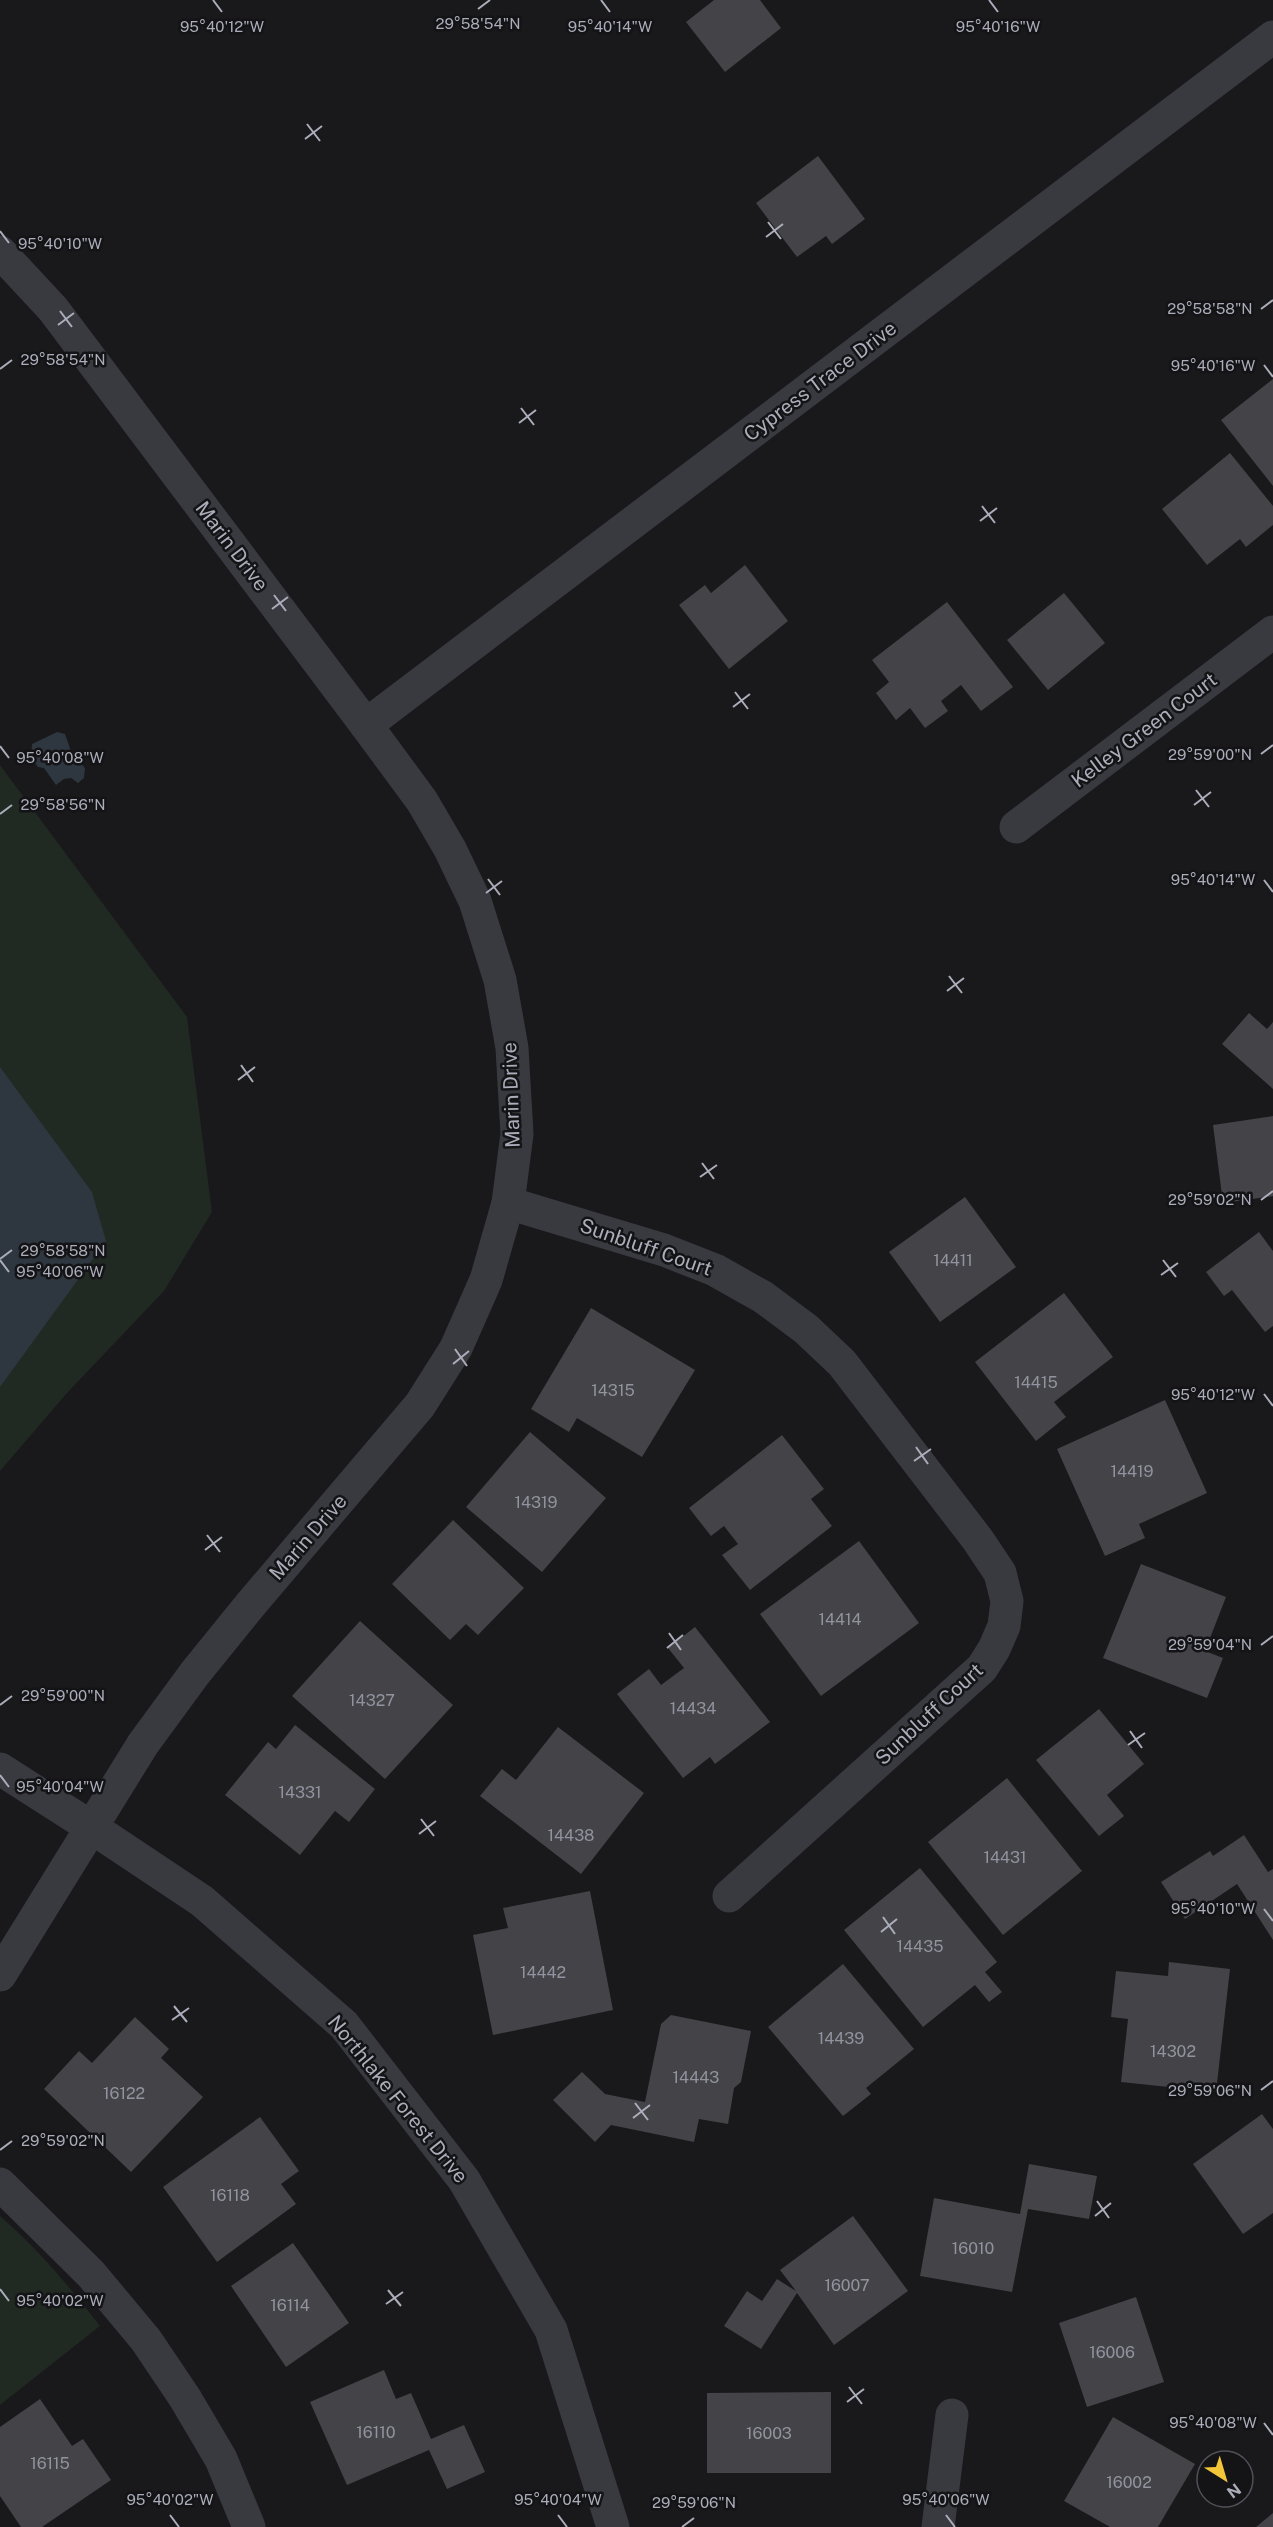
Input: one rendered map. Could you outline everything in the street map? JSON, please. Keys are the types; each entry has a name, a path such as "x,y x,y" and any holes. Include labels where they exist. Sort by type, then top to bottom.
{"street":[{"name":"Cypress Trace Drive","path":"366,725 1273,37"},
{"name":"Marin Drive","path":"0,252 53,309 422,801 450,849 475,901 501,980 512,1048 517,1134 508,1203 486,1280 456,1348 420,1405 251,1604 195,1673 143,1744 0,1975"},
{"name":"Kelley Green Court","path":"1016,827 1273,632"},
{"name":"Sunbluff Court","path":"508,1203 664,1250 715,1270 763,1297 806,1329 842,1363 978,1540 1000,1573 1007,1601 1004,1626 994,1649 982,1668 729,1896"},
{"name":"Northlake Forest Drive","path":"0,1770 202,1901 344,2025 464,2180 551,2330 613,2527"},
{"path":"0,2184 92,2274 146,2340 185,2398 221,2459 249,2527"},
{"path":"938,2527 952,2415"}],"shaded area":[{"path":"57,732 65,734 72,754 85,768 84,778 78,783 71,778 64,779 56,785 44,768 38,767 31,758 32,744"},
{"path":"0,765 187,1017 212,1212 164,1291 67,1393 0,1471"},
{"path":"0,1067 92,1192 106,1241 0,1387"},
{"path":"0,2216 53,2268 100,2326 0,2405"}],"building":[{"path":"714,0 760,0 781,28 725,72 686,22"},
{"path":"818,156 865,219 832,244 826,236 797,257 756,203"},
{"path":"1273,379 1273,486 1221,420"},
{"path":"1230,453 1273,506 1273,525 1246,547 1240,539 1207,565 1162,509"},
{"path":"745,565 788,621 729,669 679,605 705,585 711,593"},
{"path":"1064,593 1105,643 1048,690 1007,640"},
{"path":"947,602 1013,687 981,711 961,685 941,701 948,711 925,728 910,708 896,720 876,693 889,682 872,660"},
{"path":"1249,1013 1267,1029 1273,1022 1273,1089 1222,1044"},
{"path":"1273,1116 1273,1196 1223,1203 1213,1125"},
{"path":"965,1197 1016,1267 940,1322 889,1252"},
{"path":"1259,1232 1273,1251 1273,1326 1265,1332 1232,1290 1224,1296 1206,1272"},
{"path":"1064,1293 1113,1357 1054,1402 1066,1417 1036,1441 975,1362"},
{"path":"591,1308 695,1370 642,1457 577,1418 569,1432 531,1409"},
{"path":"1165,1400 1207,1493 1139,1524 1145,1538 1105,1556 1057,1449"},
{"path":"530,1432 606,1498 542,1572 466,1507"},
{"path":"782,1435 824,1489 811,1499 832,1526 750,1590 722,1555 738,1544 724,1526 711,1536 689,1508"},
{"path":"453,1520 524,1588 478,1635 466,1624 450,1640 392,1584"},
{"path":"859,1541 919,1623 821,1696 760,1614"},
{"path":"1141,1564 1226,1597 1205,1651 1223,1658 1207,1698 1103,1658"},
{"path":"360,1621 453,1705 385,1779 292,1696"},
{"path":"695,1627 770,1722 715,1764 710,1757 683,1778 617,1694 649,1669 661,1685 684,1668 668,1648"},
{"path":"1099,1709 1144,1764 1107,1795 1124,1816 1099,1836 1036,1760"},
{"path":"295,1725 375,1789 349,1822 335,1811 300,1855 225,1795 268,1742 276,1749"},
{"path":"558,1727 644,1793 581,1874 480,1796 502,1769 516,1780"},
{"path":"1007,1778 1082,1871 1003,1935 928,1842"},
{"path":"1244,1835 1268,1872 1273,1869 1273,1940 1237,1884 1185,1919 1161,1882 1210,1851 1213,1856"},
{"path":"920,1868 997,1962 985,1972 1002,1992 989,2002 975,1985 923,2027 844,1930"},
{"path":"590,1891 613,2010 493,2035 473,1935 508,1928 503,1908"},
{"path":"1169,1962 1230,1969 1216,2092 1121,2082 1128,2019 1111,2017 1116,1971 1168,1976"},
{"path":"843,1964 914,2049 866,2088 871,2094 843,2116 768,2027"},
{"path":"671,2015 751,2031 741,2082 734,2088 728,2124 699,2119 694,2142 611,2125 595,2142 553,2100 582,2072 605,2094 645,2102 661,2024"},
{"path":"135,2017 169,2049 161,2058 203,2097 131,2172 44,2089 79,2051 92,2063"},
{"path":"1262,2114 1273,2129 1273,2213 1243,2234 1193,2164"},
{"path":"260,2117 299,2171 281,2184 296,2204 217,2262 163,2187"},
{"path":"1029,2164 1097,2176 1089,2219 1028,2209 1012,2292 920,2276 934,2198 1020,2214"},
{"path":"853,2216 908,2291 834,2345 797,2293 761,2349 724,2326 747,2291 762,2301 777,2279 796,2291 780,2270"},
{"path":"293,2243 349,2323 286,2367 231,2286"},
{"path":"1136,2297 1164,2382 1087,2407 1059,2323"},
{"path":"384,2370 396,2399 411,2393 431,2439 464,2425 485,2472 447,2489 429,2450 347,2485 310,2402"},
{"path":"831,2392 831,2473 707,2473 707,2393"},
{"path":"40,2399 72,2446 83,2439 111,2480 42,2527 21,2527 0,2496 0,2427"},
{"path":"1113,2417 1195,2464 1158,2527 1110,2527 1064,2501"},
{"path":"1273,2513 1273,2527 1256,2527"}]}
